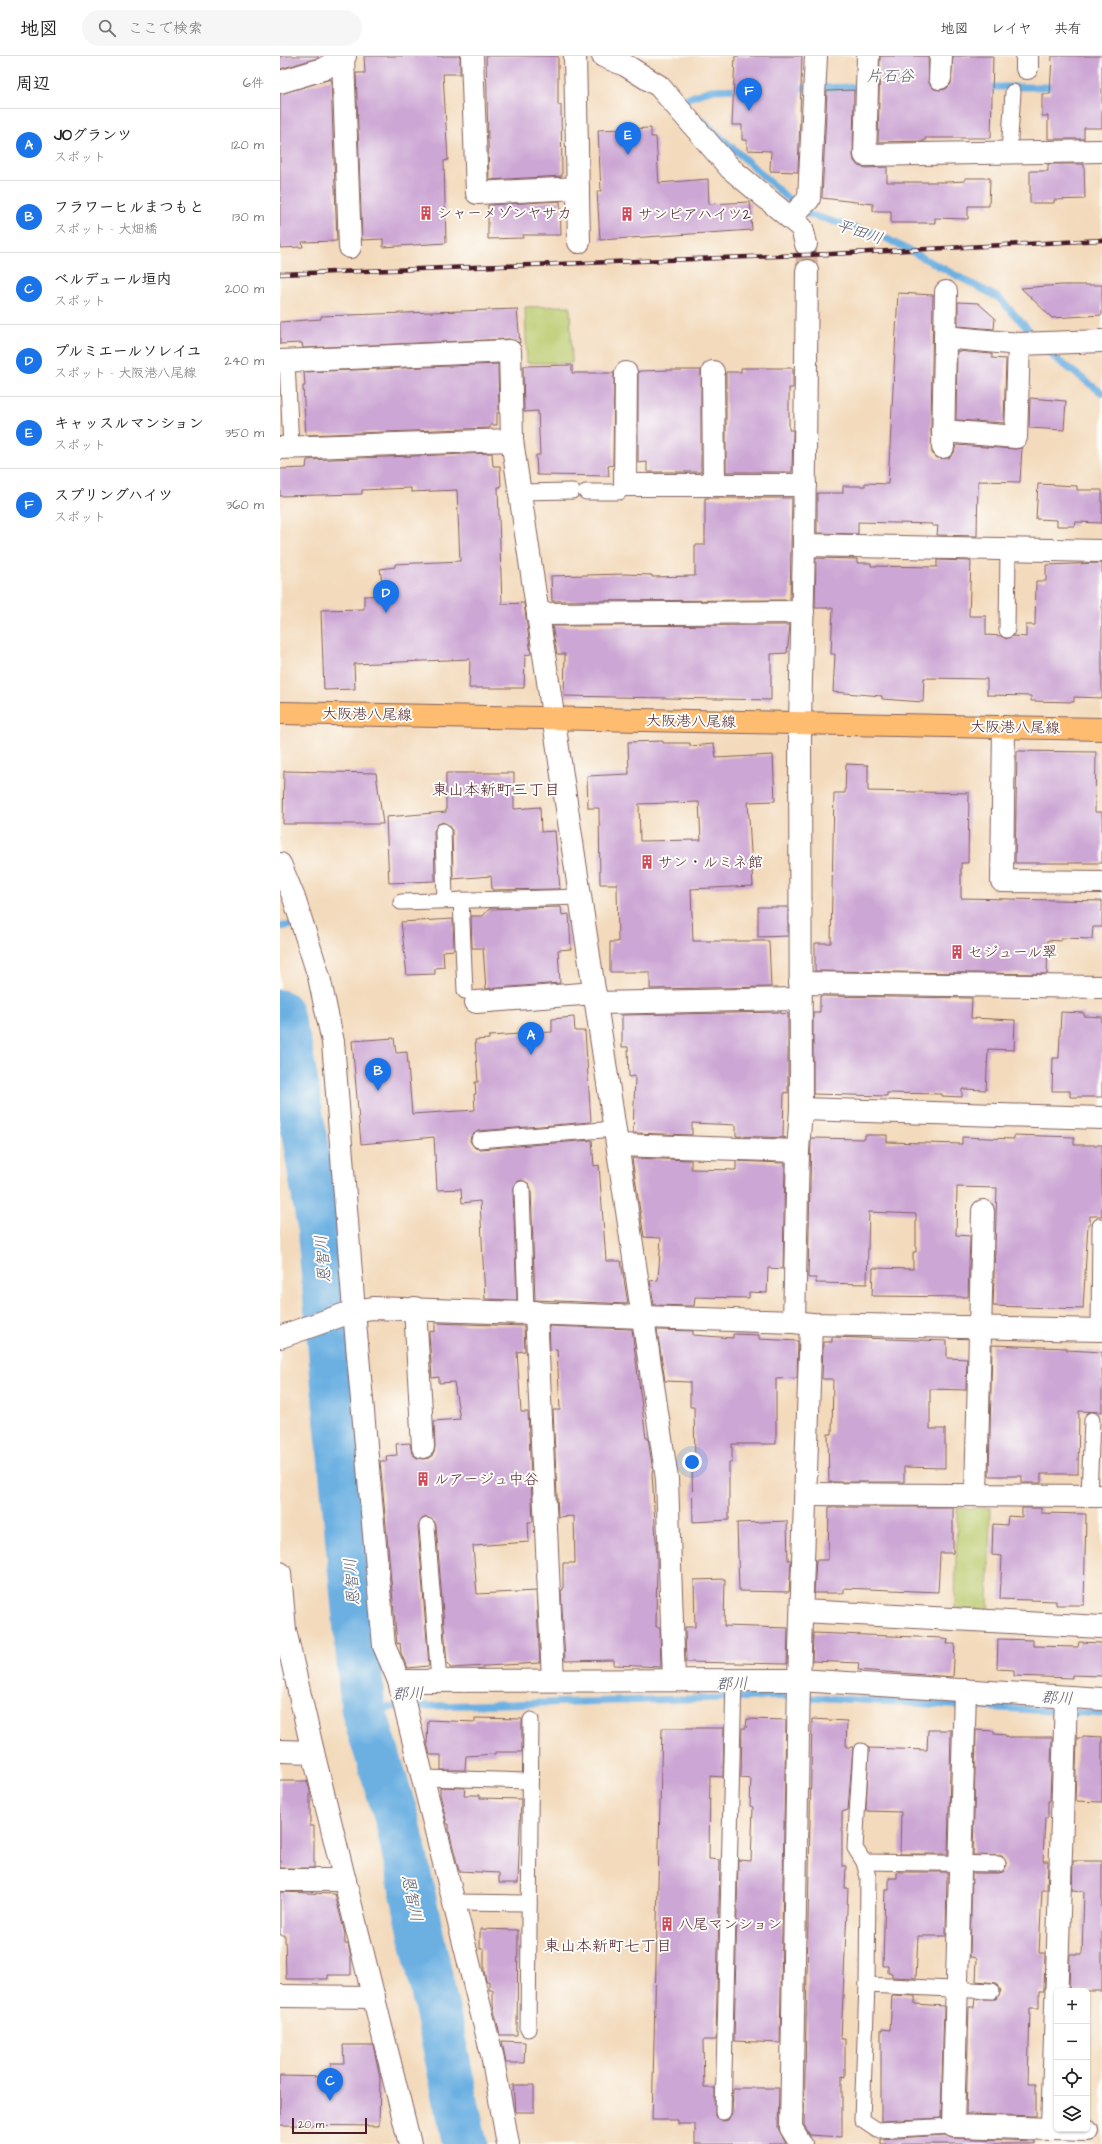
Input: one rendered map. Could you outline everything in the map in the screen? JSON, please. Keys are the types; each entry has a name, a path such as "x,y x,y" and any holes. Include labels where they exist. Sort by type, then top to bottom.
{"main road":[{"name":"大阪港八尾線","path":"280,713 1102,729"}],"street":[{"path":"472,56 477,193 578,188"},
{"path":"575,56 579,242"},
{"path":"603,56 625,65 659,86 730,168 802,228 806,244"},
{"path":"790,218 809,199 816,56"},
{"path":"868,56 865,155 1102,151"},
{"path":"940,78 941,56"},
{"path":"280,82 323,69 344,57 350,247"},
{"path":"801,2144 791,2128 799,1692 806,1494 798,1150 801,1109 800,723 805,486 807,271"},
{"path":"946,292 943,439 1016,437 1033,343"},
{"path":"945,338 1033,343 1102,341"},
{"path":"284,361 510,351 512,440 667,1479 674,1680"},
{"path":"713,372 714,485"},
{"path":"626,373 625,485 805,486"},
{"path":"286,448 512,440"},
{"path":"804,545 1102,551"},
{"path":"538,614 803,612"},
{"path":"1004,727 1002,881 1102,882"},
{"path":"280,864 294,898 319,976 333,1042 354,1311 384,1646 400,1687 408,1715 492,2055 508,2144"},
{"path":"470,997 595,998 800,991 1102,987"},
{"path":"801,1109 1102,1118"},
{"path":"616,1137 798,1150"},
{"path":"976,1495 982,1211"},
{"path":"280,1338 354,1311 373,1308 531,1312 802,1323 1100,1330"},
{"path":"415,1308 423,1447"},
{"path":"531,1312 553,1680"},
{"path":"806,1494 1095,1496"},
{"path":"280,1573 283,1630 410,2144"},
{"path":"802,1611 1102,1627"},
{"path":"400,1687 438,1681 674,1680 799,1692 965,1701 1066,1701 1102,1699"},
{"path":"965,1701 953,2126 1052,2129 1066,1701"},
{"path":"280,1751 314,1752"},
{"path":"280,1880 345,1880"},
{"path":"280,1996 374,1997"}],"lane":[{"path":"1010,152 1013,92"},
{"path":"284,361 286,448"},
{"path":"520,492 619,492 625,485"},
{"path":"1007,630 1008,549"},
{"path":"443,831 445,900"},
{"path":"401,902 580,897"},
{"path":"461,900 470,997"},
{"path":"479,1140 616,1137"},
{"path":"522,1189 531,1312"},
{"path":"1100,1226 1100,1330"},
{"path":"1092,1420 1095,1496"},
{"path":"427,1526 438,1681"},
{"path":"723,2112 734,1685"},
{"path":"528,2029 529,1781 531,1720"},
{"path":"860,1751 855,1848 864,1862 868,1877 867,1986 862,2120 877,2130 953,2126"},
{"path":"423,1778 529,1781"},
{"path":"864,1862 998,1864"},
{"path":"454,1902 529,1903"},
{"path":"867,1986 992,1991"}],"green space":[{"path":"570,306 572,363 527,363 525,307"},
{"path":"957,1508 990,1508 988,1610 955,1609"}],"building":[{"path":"280,56 318,56 318,58 280,69"},
{"path":"364,56 460,56 460,74 443,74 448,160 444,161 446,243 383,247 383,239 362,240 356,73 365,73"},
{"path":"486,56 558,56 558,105 561,105 562,176 489,180"},
{"path":"735,56 802,56 798,172 770,171 771,151 747,150 747,140 742,140 742,125 732,125"},
{"path":"880,56 928,56 929,83 934,89 940,90 946,89 951,84 953,56 993,56 991,138 925,138 925,141 878,142"},
{"path":"1052,56 1102,56 1102,128 1084,128 1084,139 1048,139 1048,116 1042,116 1042,94 1050,94"},
{"path":"331,79 337,241 302,242 303,247 280,248 280,94"},
{"path":"854,90 853,155 854,161 858,166 865,168 887,167 887,182 947,182 965,181 965,178 990,178 989,206 968,206 968,219 935,218 935,223 891,223 891,211 873,211 873,204 822,198 827,91"},
{"path":"651,128 651,137 656,137 659,183 708,179 709,204 750,202 752,230 600,240 597,191 601,191 598,130"},
{"path":"1048,164 1084,164 1085,199 1054,200 1054,203 1030,203 1030,171 1048,171"},
{"path":"560,201 561,235 523,235 523,238 488,239 488,205"},
{"path":"1061,285 1102,285 1102,315 1052,318 1021,288"},
{"path":"898,293 933,295 932,453 937,458 949,458 954,453 956,445 1015,449 1022,448 1020,482 978,481 977,536 937,535 938,526 932,526 932,524 858,522 858,534 817,533 817,493 843,493 843,486 865,486 865,483 888,484"},
{"path":"958,302 978,303 995,318 994,329 958,326"},
{"path":"517,309 520,343 509,339 303,348 302,343 280,344 280,322 321,319 321,316"},
{"path":"957,351 992,354 992,358 1006,359 1004,423 956,420"},
{"path":"498,364 499,413 497,413 497,425 490,425 490,428 306,435 303,386 305,386 304,372"},
{"path":"572,365 572,373 614,373 613,465 608,466 609,476 537,475 536,455 540,455 538,411 524,412 523,366"},
{"path":"741,368 793,368 793,388 789,388 789,430 793,430 792,472 726,472 726,372 741,372"},
{"path":"701,370 701,472 647,472 647,462 638,463 638,372"},
{"path":"1030,398 1066,401 1064,430 1029,428"},
{"path":"492,453 493,466 500,466 501,487 498,487 502,604 524,603 531,654 525,655 524,688 469,688 470,659 354,664 355,689 324,690 321,610 364,609 364,596 384,595 380,569 395,567 395,564 460,561 457,490 411,492 411,488 362,490 362,494 280,496 280,469 306,468 307,460"},
{"path":"1038,484 1077,486 1077,490 1102,490 1102,523 1076,522 1075,526 1057,526 1057,520 1036,519"},
{"path":"705,498 792,498 790,600 552,601 551,576 623,574 652,575 652,577 695,576 695,545 705,545"},
{"path":"816,558 857,559 857,563 871,563 871,566 937,567 937,560 971,561 969,616 986,616 986,635 1001,636 1006,639 1013,636 1026,637 1026,625 1035,625 1036,581 1046,581 1046,565 1102,563 1102,698 1074,697 1074,702 1031,701 1031,696 987,695 987,679 924,678 923,702 882,699 882,696 833,692 835,654 831,654 833,608 815,608"},
{"path":"790,625 787,653 771,654 771,700 564,696 565,654 557,654 552,626"},
{"path":"663,741 663,743 690,743 690,746 714,744 716,758 773,755 775,801 748,802 753,886 691,889 693,941 769,941 771,987 650,989 650,972 610,972 610,942 618,942 617,884 600,884 599,808 588,808 587,776 629,774 628,742","holes":["699,802 701,840 640,841 639,804"]},
{"path":"1017,751 1096,752 1095,812 1102,812 1102,863 1015,863"},
{"path":"846,764 868,765 868,791 969,793 968,863 961,863 961,898 1102,901 1102,927 1093,927 1092,939 1061,938 1061,941 1048,940 1047,974 815,971 815,943 831,943 834,793 845,793"},
{"path":"284,771 376,773 383,824 283,824"},
{"path":"446,773 514,773 514,809 540,807 541,832 555,831 560,889 492,890 491,876 453,879 452,830 450,826 443,822 438,824 434,831 435,881 389,883 386,817 446,812"},
{"path":"561,907 562,915 569,914 571,949 558,950 560,983 486,989 483,948 472,948 471,916 483,916 489,909"},
{"path":"758,907 788,907 788,936 758,937"},
{"path":"453,919 454,950 443,951 444,967 435,968 435,974 407,975 401,922"},
{"path":"820,996 972,998 971,1018 1015,1020 1014,1050 988,1049 986,1090 962,1089 962,1097 942,1096 942,1094 887,1093 887,1096 813,1094 813,1012 820,1012"},
{"path":"781,1012 781,1014 788,1013 788,1093 784,1092 783,1137 786,1138 736,1136 736,1125 692,1123 692,1135 633,1133 635,1076 629,1077 628,1047 622,1047 622,1015"},
{"path":"1061,1012 1084,1013 1084,1016 1102,1017 1102,1097 1070,1097 1070,1091 1052,1091 1053,1058 1059,1058"},
{"path":"574,1017 575,1031 585,1031 591,1122 478,1131 471,1136 470,1141 475,1148 480,1149 592,1140 594,1166 599,1165 606,1261 621,1261 628,1304 535,1300 531,1189 529,1184 522,1180 517,1182 513,1189 517,1300 485,1299 480,1201 462,1203 461,1189 437,1190 434,1137 361,1144 352,1041 394,1038 396,1053 407,1052 412,1114 475,1110 475,1082 478,1082 475,1040 489,1039 489,1036 552,1032 552,1019"},
{"path":"865,1135 887,1135 887,1142 962,1144 962,1137 1014,1139 1014,1135 1074,1137 1074,1145 1102,1145 1102,1216 1090,1216 1090,1224 1088,1224 1083,1309 993,1306 997,1188 957,1187 956,1235 970,1236 968,1297 872,1296 873,1268 913,1269 913,1252 916,1252 916,1214 869,1212 867,1284 816,1283 816,1278 808,1278 811,1138 865,1139"},
{"path":"632,1158 691,1160 691,1169 736,1170 736,1161 785,1163 783,1269 768,1268 767,1293 749,1292 749,1298 695,1297 694,1306 654,1305 650,1281 658,1280 661,1238 644,1237"},
{"path":"435,1323 524,1326 525,1351 517,1352 521,1412 528,1412 533,1522 528,1522 529,1542 473,1546 477,1594 536,1591 540,1663 450,1668 449,1664 447,1664 436,1525 434,1521 427,1517 422,1519 418,1527 429,1666 407,1668 401,1653 400,1643 397,1644 380,1461 387,1461 386,1456 397,1455 396,1444 410,1443 412,1454 417,1458 430,1458 434,1453 435,1447 434,1421 460,1419 454,1382 439,1383 439,1377 432,1378 429,1332 435,1331"},
{"path":"549,1326 632,1329 646,1438 648,1438 653,1471 657,1558 656,1627 660,1627 661,1667 614,1665 614,1660 565,1661 561,1590 563,1590 563,1563 575,1563 574,1516 558,1517 553,1410 560,1410 557,1349 550,1350"},
{"path":"657,1330 693,1331 693,1335 733,1338 733,1334 759,1335 759,1339 798,1341 797,1378 776,1379 776,1444 732,1444 732,1462 729,1462 729,1520 693,1522 692,1465 695,1465 694,1407 690,1407 690,1382 665,1381"},
{"path":"832,1337 947,1341 947,1358 967,1359 966,1390 930,1389 930,1429 945,1429 945,1468 904,1467 904,1482 829,1482 828,1434 832,1434 833,1379 822,1379 823,1342 832,1342"},
{"path":"992,1345 1067,1348 1067,1350 1102,1352 1102,1412 1079,1411 1078,1474 1041,1474 1041,1483 1022,1483 1022,1476 989,1476"},
{"path":"829,1507 953,1507 953,1553 940,1553 938,1592 844,1588 844,1593 814,1593 816,1560 828,1560"},
{"path":"1022,1508 1041,1508 1041,1513 1086,1514 1084,1605 1056,1605 1056,1601 1000,1599 1002,1556 992,1555 993,1524 1007,1525 1008,1516 1022,1517"},
{"path":"787,1521 788,1560 791,1560 789,1592 739,1591 737,1523"},
{"path":"725,1579 724,1626 788,1628 787,1664 686,1662 685,1627 695,1627 694,1580"},
{"path":"813,1633 948,1639 947,1644 955,1644 953,1677 858,1670 859,1663 812,1661"},
{"path":"998,1639 1033,1640 1033,1646 1078,1647 1079,1642 1102,1643 1102,1676 1072,1675 1072,1678 1014,1676 1014,1670 997,1669"},
{"path":"475,1718 522,1719 522,1752 495,1752 495,1754 466,1756 465,1770 441,1770 441,1755 430,1755 427,1743 428,1720 475,1722"},
{"path":"747,1719 786,1720 780,2043 734,2041 738,1860 751,1861 753,1807 750,1806 751,1779 741,1778 742,1728 746,1728"},
{"path":"812,1719 847,1721 846,1747 853,1747 848,1810 842,1812 842,1866 846,1866 845,1888 848,1888 841,2039 845,2039 845,2077 842,2076 842,2137 810,2135 804,2125"},
{"path":"662,1728 724,1728 723,1777 710,1776 709,1859 720,1860 716,2040 703,2040 704,2088 715,2088 715,2116 723,2121 728,2120 732,2113 733,2088 779,2088 778,2128 786,2144 695,2144 695,2124 678,2124 678,2120 652,2120"},
{"path":"928,1730 951,1730 948,1854 900,1854 901,1812 866,1811 869,1748 927,1750"},
{"path":"976,1730 994,1731 994,1734 1006,1735 1006,1737 1052,1737 1050,1801 1048,1801 1048,1818 1045,1818 1043,1861 1048,1861 1047,1890 1042,1890 1039,1953 1045,1953 1044,1991 1039,1991 1039,2008 1030,2008 1028,2083 1036,2083 1036,2116 966,2114 969,2007 974,2007 975,1999 996,1999 1001,1991 997,1983 976,1981 977,1958 970,1957 972,1873 1003,1872 1007,1865 1002,1856 973,1855"},
{"path":"1083,1736 1102,1737 1102,1802 1075,1801 1077,1738 1083,1738"},
{"path":"280,1781 307,1781 310,1790 310,1826 314,1826 314,1868 280,1868"},
{"path":"440,1787 465,1788 464,1795 480,1795 480,1798 521,1799 518,1883 499,1883 499,1873 459,1871 449,1831 449,1824 447,1824 440,1794"},
{"path":"1073,1861 1102,1861 1102,1991 1090,1991 1090,1988 1069,1988 1070,1954 1082,1954 1084,1891 1072,1890"},
{"path":"897,1872 947,1872 946,1936 918,1936 916,1978 892,1977 892,1973 888,1973 888,1966 883,1966 885,1890 889,1890 889,1878 897,1878"},
{"path":"280,1892 335,1894 345,1934 345,1944 348,1944 351,1957 351,1975 328,1975 328,1979 286,1979 285,1935 280,1935"},
{"path":"480,1929 518,1930 517,2035 500,2035 493,2006 493,1990 489,1990 489,1981 486,1981 484,1971 484,1949 480,1949"},
{"path":"892,1995 915,1996 915,2004 944,2006 941,2118 881,2121 881,2029 890,2030"},
{"path":"502,2041 525,2042 524,2063 506,2063"},
{"path":"343,2045 373,2045 380,2077 379,2126 280,2125 280,2076 331,2077 331,2063 344,2063"},
{"path":"513,2085 534,2085 534,2112 515,2112"},
{"path":"945,2135 953,2138 1035,2141 1035,2144 881,2144 881,2139"}],"waterway":[{"name":"片石谷","path":"792,88 866,87"},
{"name":"片石谷","path":"984,87 1060,87"},
{"name":"片石谷","path":"684,104 680,101 711,90 742,89"},
{"name":"平田川","path":"702,120 804,213 880,235 999,298 1037,339"},
{"name":"平田川","path":"1045,348 1055,358 1102,393"},
{"path":"280,927 291,925"},
{"name":"恩智川","path":"280,1012 290,1048 319,1226 363,1708 398,1823 465,2144"},
{"name":"郡川","path":"363,1708 792,1696 1102,1714"}],"tunnel":[{"path":"806,244 807,271"}],"railway":[{"path":"280,274 831,254 1102,240"}],"place":[{"name":"スプリングハイツ","path":"749,111"},
{"name":"キャッスルマンション","path":"628,155"},
{"name":"シャーメゾンヤサカ","path":"426,213"},
{"name":"サンピアハイツ2","path":"627,214"},
{"name":"プルミエールソレイユ","path":"386,613"},
{"name":"サン・ルミネ館","path":"647,862"},
{"name":"セジュール翠","path":"957,952"},
{"name":"JOグランツ","path":"531,1055"},
{"name":"フラワーヒルまつもと","path":"378,1091"},
{"name":"ルアージュ中谷","path":"423,1479"},
{"name":"八尾マンション","path":"667,1924"},
{"name":"ベルデュール垣内","path":"330,2101"}],"district":[{"name":"東山本新町三丁目","path":"496,789"},
{"name":"東山本新町七丁目","path":"608,1945"}]}
